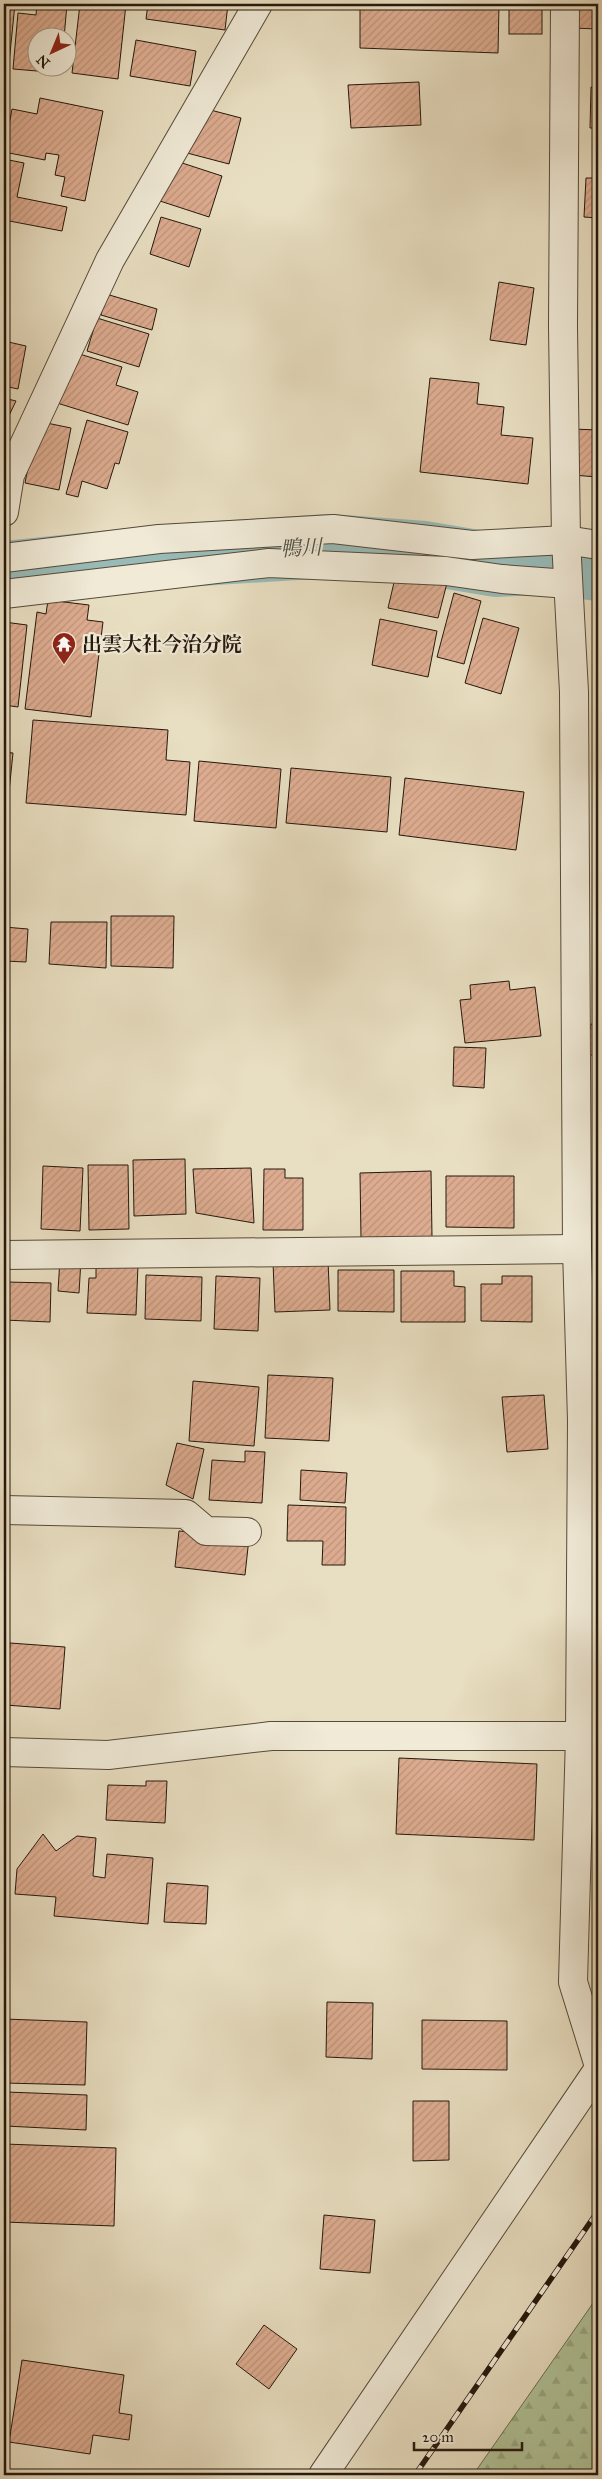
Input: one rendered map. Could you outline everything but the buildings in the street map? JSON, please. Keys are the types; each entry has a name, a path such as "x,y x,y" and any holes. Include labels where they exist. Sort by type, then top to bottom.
{"street":[{"path":"4,512 10,475 110,260 258,4"},
{"path":"565,4 563,326 566,540 574,692 577,1249 582,1420 580,1736 573,1982 598,2063"},
{"path":"4,558 159,540 333,529 472,545 566,540 598,545"},
{"path":"4,594 269,563 446,572 568,584"},
{"path":"4,1255 577,1249"},
{"path":"4,1510 186,1514 206,1530 247,1532"},
{"path":"4,1752 108,1755 271,1736 580,1736"},
{"path":"324,2475 598,2070"}],"green space":[{"path":"598,2296 598,2475 473,2475"}],"waterway":[{"name":"鴨川","path":"4,573 169,556 329,546 424,553 496,565 551,562 598,569"}],"railway":[{"path":"415,2475 598,2211"}],"place":[{"name":"出雲大社今治分院","path":"64,665"}]}
